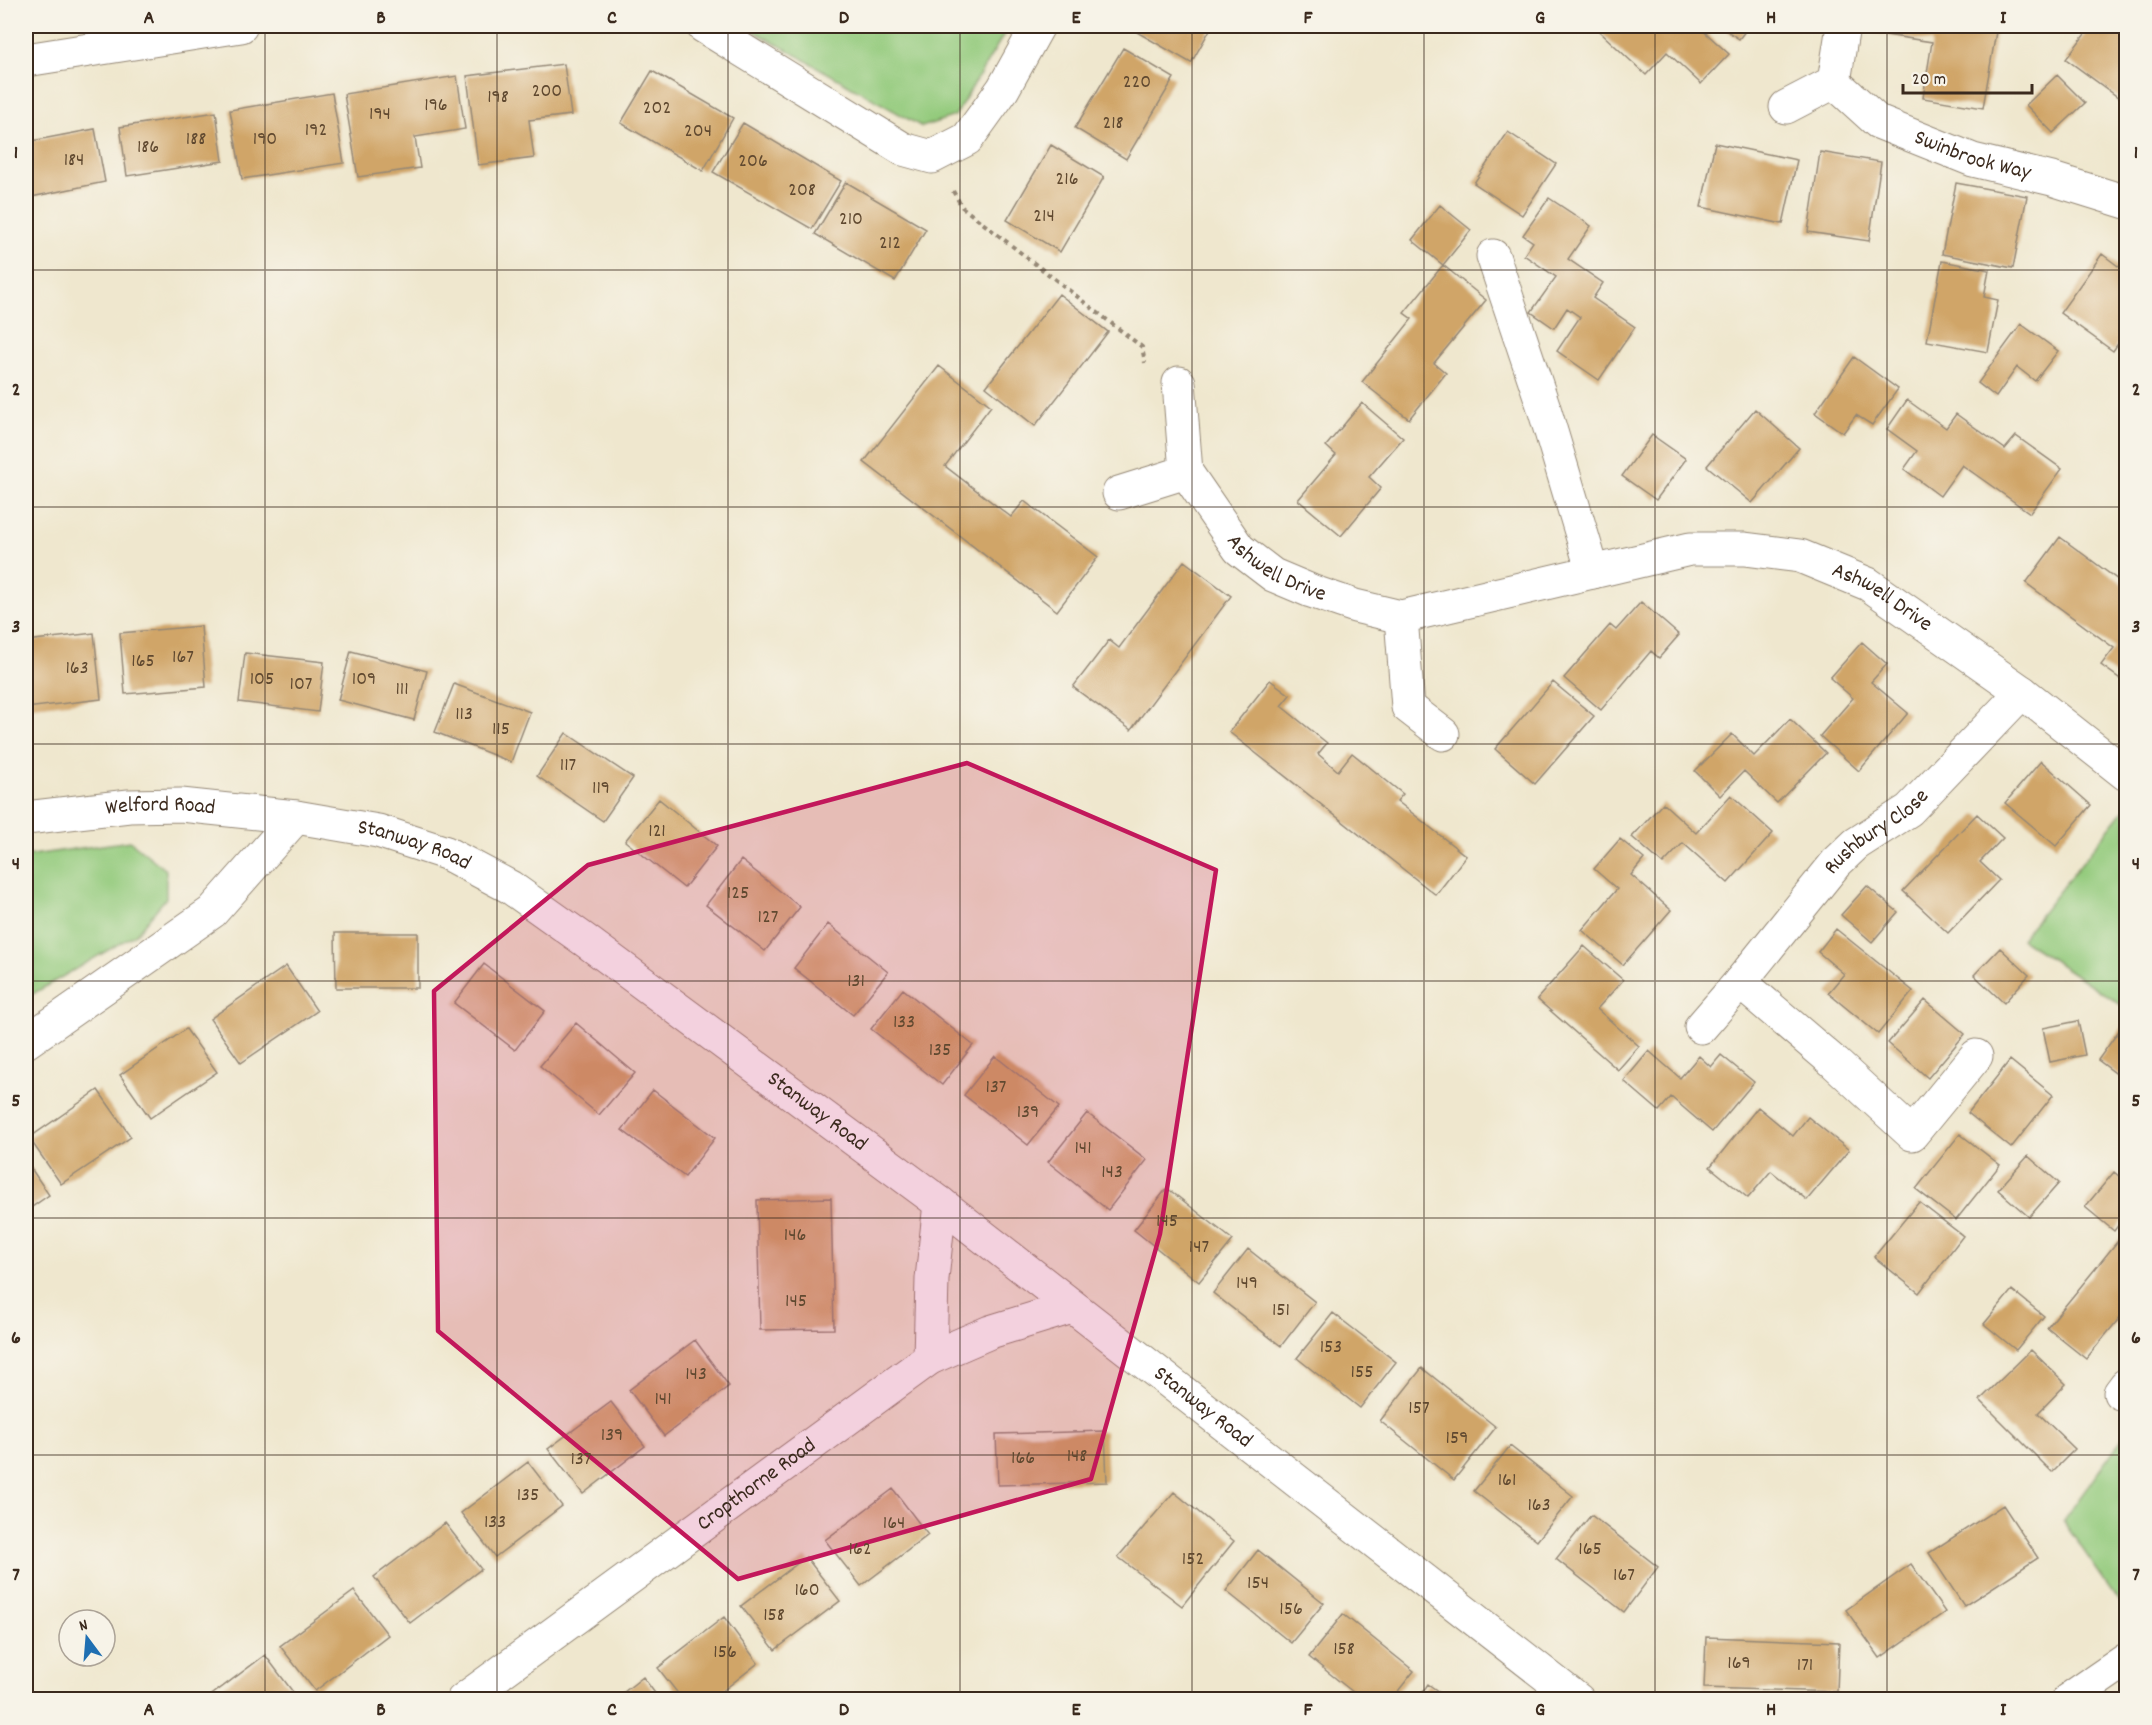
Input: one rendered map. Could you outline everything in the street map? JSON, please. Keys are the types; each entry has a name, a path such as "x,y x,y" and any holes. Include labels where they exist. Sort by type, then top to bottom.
{"street":[{"path":"26,60 241,26"},
{"path":"703,26 903,149 932,157 967,139 1003,89 1038,26"},
{"path":"1786,107 1834,82 1843,26"},
{"name":"Swinbrook Way","path":"1834,82 1878,122 1888,127 1973,160 2052,179 2127,202"},
{"path":"1493,256 1543,405 1593,572"},
{"path":"1119,493 1186,472 1179,383"},
{"name":"Ashwell Drive","path":"1186,472 1239,549 1273,575 1355,606 1401,617 1690,549 1744,549 1800,556 1868,584 2022,692 2127,774"},
{"path":"1401,617 1408,707 1443,734"},
{"name":"Rushbury Close","path":"1701,1027 1836,863 1856,844 1909,810 2022,692"},
{"name":"Welford Road","path":"26,818 129,806 181,805 296,817"},
{"path":"26,1042 212,912 296,817"},
{"name":"Stanway Road","path":"296,817 378,831 446,853 510,887 940,1203 1578,1700"},
{"path":"1740,982 1835,1063 1912,1134 1976,1056"},
{"path":"930,1358 932,1279 940,1203"},
{"name":"Cropthorne Road","path":"463,1700 930,1358 990,1332 1072,1307"},
{"path":"2068,1700 2127,1660"}],"path":[{"path":"932,157 962,207 1142,347 1149,382 1179,383"}],"highlighted area":[{"path":"967,763 1216,870 1160,1234 1091,1479 738,1579 438,1331 434,991 588,865"}],"green space":[{"path":"745,26 1009,26 955,116 922,127"},
{"path":"2126,807 2126,1008 2021,939"},
{"path":"130,841 166,870 166,898 136,934 26,998 26,856"},
{"path":"2126,1433 2126,1603 2122,1606 2063,1521"}],"building":[{"path":"1138,26 1212,26 1191,63 1135,31"},
{"path":"1606,26 1698,26 1729,54 1701,84 1667,52 1646,75 1600,32"},
{"path":"1720,26 1749,26 1739,39"},
{"path":"1874,26 1997,26 1983,108 1923,98 1932,42 1873,33"},
{"path":"2091,26 2126,26 2126,103 2066,59"},
{"path":"1123,48 1174,78 1126,159 1075,128"},
{"path":"564,64 571,115 529,120 534,158 478,165 467,76"},
{"path":"652,71 733,118 703,171 621,123"},
{"path":"2057,75 2085,103 2053,133 2026,105"},
{"path":"457,76 465,129 415,137 420,168 358,177 344,94"},
{"path":"332,93 344,163 242,179 230,110"},
{"path":"216,112 223,161 127,176 120,127"},
{"path":"743,123 841,181 812,229 713,172"},
{"path":"95,129 105,182 26,198 26,142"},
{"path":"1508,132 1556,164 1522,215 1474,183"},
{"path":"1715,143 1797,160 1783,224 1701,207"},
{"path":"1051,145 1104,177 1060,252 1007,220"},
{"path":"1820,152 1881,162 1869,241 1808,232"},
{"path":"846,182 926,229 895,281 815,234"},
{"path":"1956,183 2027,196 2013,268 1942,254"},
{"path":"1549,198 1591,226 1568,259 1603,283 1593,298 1635,327 1599,380 1557,351 1580,317 1567,308 1554,328 1531,312 1556,277 1524,255 1533,242 1523,235"},
{"path":"1440,205 1471,230 1443,265 1412,240"},
{"path":"2102,254 2126,272 2126,332 2113,351 2060,313"},
{"path":"1942,261 1989,270 1984,297 1998,300 1988,352 1927,341"},
{"path":"1443,265 1486,300 1434,363 1446,373 1409,419 1362,382 1412,319 1404,313"},
{"path":"1059,294 1108,332 1035,426 986,387"},
{"path":"2021,324 2058,351 2035,381 2017,367 1996,397 1978,383"},
{"path":"1854,357 1898,389 1872,425 1856,415 1843,433 1815,413"},
{"path":"939,366 991,406 945,466 1011,517 1024,501 1098,557 1057,611 864,462"},
{"path":"1907,400 1946,428 1956,414 2005,449 2016,436 2062,469 2030,513 1962,465 1940,496 1904,469 1917,451 1887,429"},
{"path":"1362,403 1403,438 1369,477 1381,488 1341,536 1298,500 1336,455 1326,446"},
{"path":"1755,409 1799,448 1752,503 1707,466"},
{"path":"1652,435 1686,459 1656,500 1622,476"},
{"path":"2060,537 2126,586 2126,683 2101,665 2114,648 2026,583"},
{"path":"1184,561 1231,596 1131,730 1073,687 1109,640 1119,648"},
{"path":"1641,602 1679,635 1659,658 1651,651 1601,710 1564,678 1610,625 1616,630"},
{"path":"201,626 206,687 125,694 120,633"},
{"path":"94,633 101,699 26,708 26,641"},
{"path":"1862,642 1887,664 1871,682 1908,713 1859,771 1820,736 1853,698 1830,678"},
{"path":"351,651 427,671 414,720 338,700"},
{"path":"245,653 324,662 318,712 239,702"},
{"path":"1270,680 1290,695 1281,706 1327,743 1318,754 1338,771 1352,753 1403,794 1397,801 1466,856 1436,895 1229,732"},
{"path":"1553,682 1594,716 1535,784 1495,749"},
{"path":"454,684 530,712 511,762 435,732"},
{"path":"1790,719 1826,753 1777,803 1744,771 1720,796 1695,771 1732,734 1754,756"},
{"path":"566,733 633,778 603,821 537,776"},
{"path":"2041,761 2091,805 2056,846 2005,803"},
{"path":"1731,795 1773,833 1728,883 1683,843 1663,864 1632,837 1663,803 1696,833"},
{"path":"659,799 717,846 684,888 625,841"},
{"path":"1977,814 2003,838 1980,862 1999,880 1948,933 1903,891"},
{"path":"1620,839 1644,859 1631,875 1671,910 1623,965 1582,930 1617,889 1594,869"},
{"path":"741,860 800,907 765,951 706,905"},
{"path":"1867,886 1898,912 1872,942 1841,915"},
{"path":"828,924 888,972 853,1015 794,968"},
{"path":"1836,929 1913,991 1878,1034 1828,993 1844,974 1818,952"},
{"path":"335,933 418,933 418,988 336,988"},
{"path":"1584,946 1623,980 1597,1009 1639,1046 1618,1070 1537,999"},
{"path":"2000,948 2029,975 2004,1003 1974,975"},
{"path":"484,964 545,1011 515,1050 454,1003"},
{"path":"286,966 317,1011 241,1063 210,1019"},
{"path":"903,989 973,1045 942,1085 871,1029"},
{"path":"1925,1000 1965,1034 1928,1078 1888,1043"},
{"path":"2078,1021 2085,1055 2050,1062 2043,1028"},
{"path":"2126,1021 2126,1081 2098,1060"},
{"path":"576,1023 635,1073 599,1115 540,1066"},
{"path":"186,1029 217,1072 150,1118 120,1075"},
{"path":"1649,1051 1680,1078 1699,1056 1711,1067 1721,1055 1754,1082 1712,1132 1671,1097 1659,1111 1624,1081"},
{"path":"995,1056 1059,1107 1028,1145 964,1095"},
{"path":"2010,1060 2053,1095 2011,1148 1968,1113"},
{"path":"98,1090 131,1137 61,1184 29,1138"},
{"path":"653,1090 715,1138 685,1177 622,1130"},
{"path":"1758,1107 1793,1136 1808,1117 1849,1150 1807,1200 1771,1171 1748,1198 1710,1167"},
{"path":"1087,1113 1147,1160 1108,1210 1048,1162"},
{"path":"1960,1134 2000,1165 1956,1220 1916,1189"},
{"path":"2028,1156 2059,1183 2029,1217 1998,1190"},
{"path":"26,1161 49,1195 26,1211"},
{"path":"2114,1172 2126,1182 2126,1215 2114,1231 2085,1207"},
{"path":"1167,1188 1233,1240 1199,1282 1134,1230"},
{"path":"831,1198 834,1329 760,1330 757,1200"},
{"path":"1919,1202 1963,1236 1919,1293 1874,1257"},
{"path":"2126,1231 2126,1310 2086,1359 2047,1328"},
{"path":"1248,1249 1315,1302 1281,1346 1213,1293"},
{"path":"2012,1290 2044,1316 2016,1350 1984,1324"},
{"path":"1333,1313 1396,1362 1360,1408 1297,1358"},
{"path":"695,1340 729,1386 664,1436 629,1390"},
{"path":"2031,1350 2066,1384 2038,1413 2075,1449 2052,1472 1980,1400"},
{"path":"1422,1368 1496,1427 1454,1480 1380,1421"},
{"path":"611,1402 645,1446 583,1494 548,1449"},
{"path":"1105,1431 1107,1482 998,1485 996,1434"},
{"path":"1510,1446 1573,1496 1537,1541 1474,1491"},
{"path":"528,1462 562,1506 495,1557 461,1513"},
{"path":"893,1489 928,1535 861,1586 825,1540"},
{"path":"1174,1492 1234,1541 1182,1606 1118,1557"},
{"path":"2003,1505 2038,1558 1964,1606 1929,1553"},
{"path":"1591,1515 1658,1567 1624,1612 1556,1559"},
{"path":"445,1523 481,1569 410,1623 374,1577"},
{"path":"1258,1550 1324,1603 1291,1643 1226,1591"},
{"path":"806,1557 840,1601 775,1650 741,1606"},
{"path":"1911,1564 1945,1612 1880,1658 1846,1610"},
{"path":"354,1591 388,1635 315,1691 280,1646"},
{"path":"1343,1614 1414,1671 1391,1700 1363,1700 1309,1657"},
{"path":"724,1617 758,1663 711,1700 683,1700 658,1668"},
{"path":"1706,1637 1839,1642 1837,1692 1704,1688"},
{"path":"265,1655 299,1700 205,1700"},
{"path":"643,1677 660,1700 614,1700"},
{"path":"1428,1684 1450,1700 1417,1700"}]}
